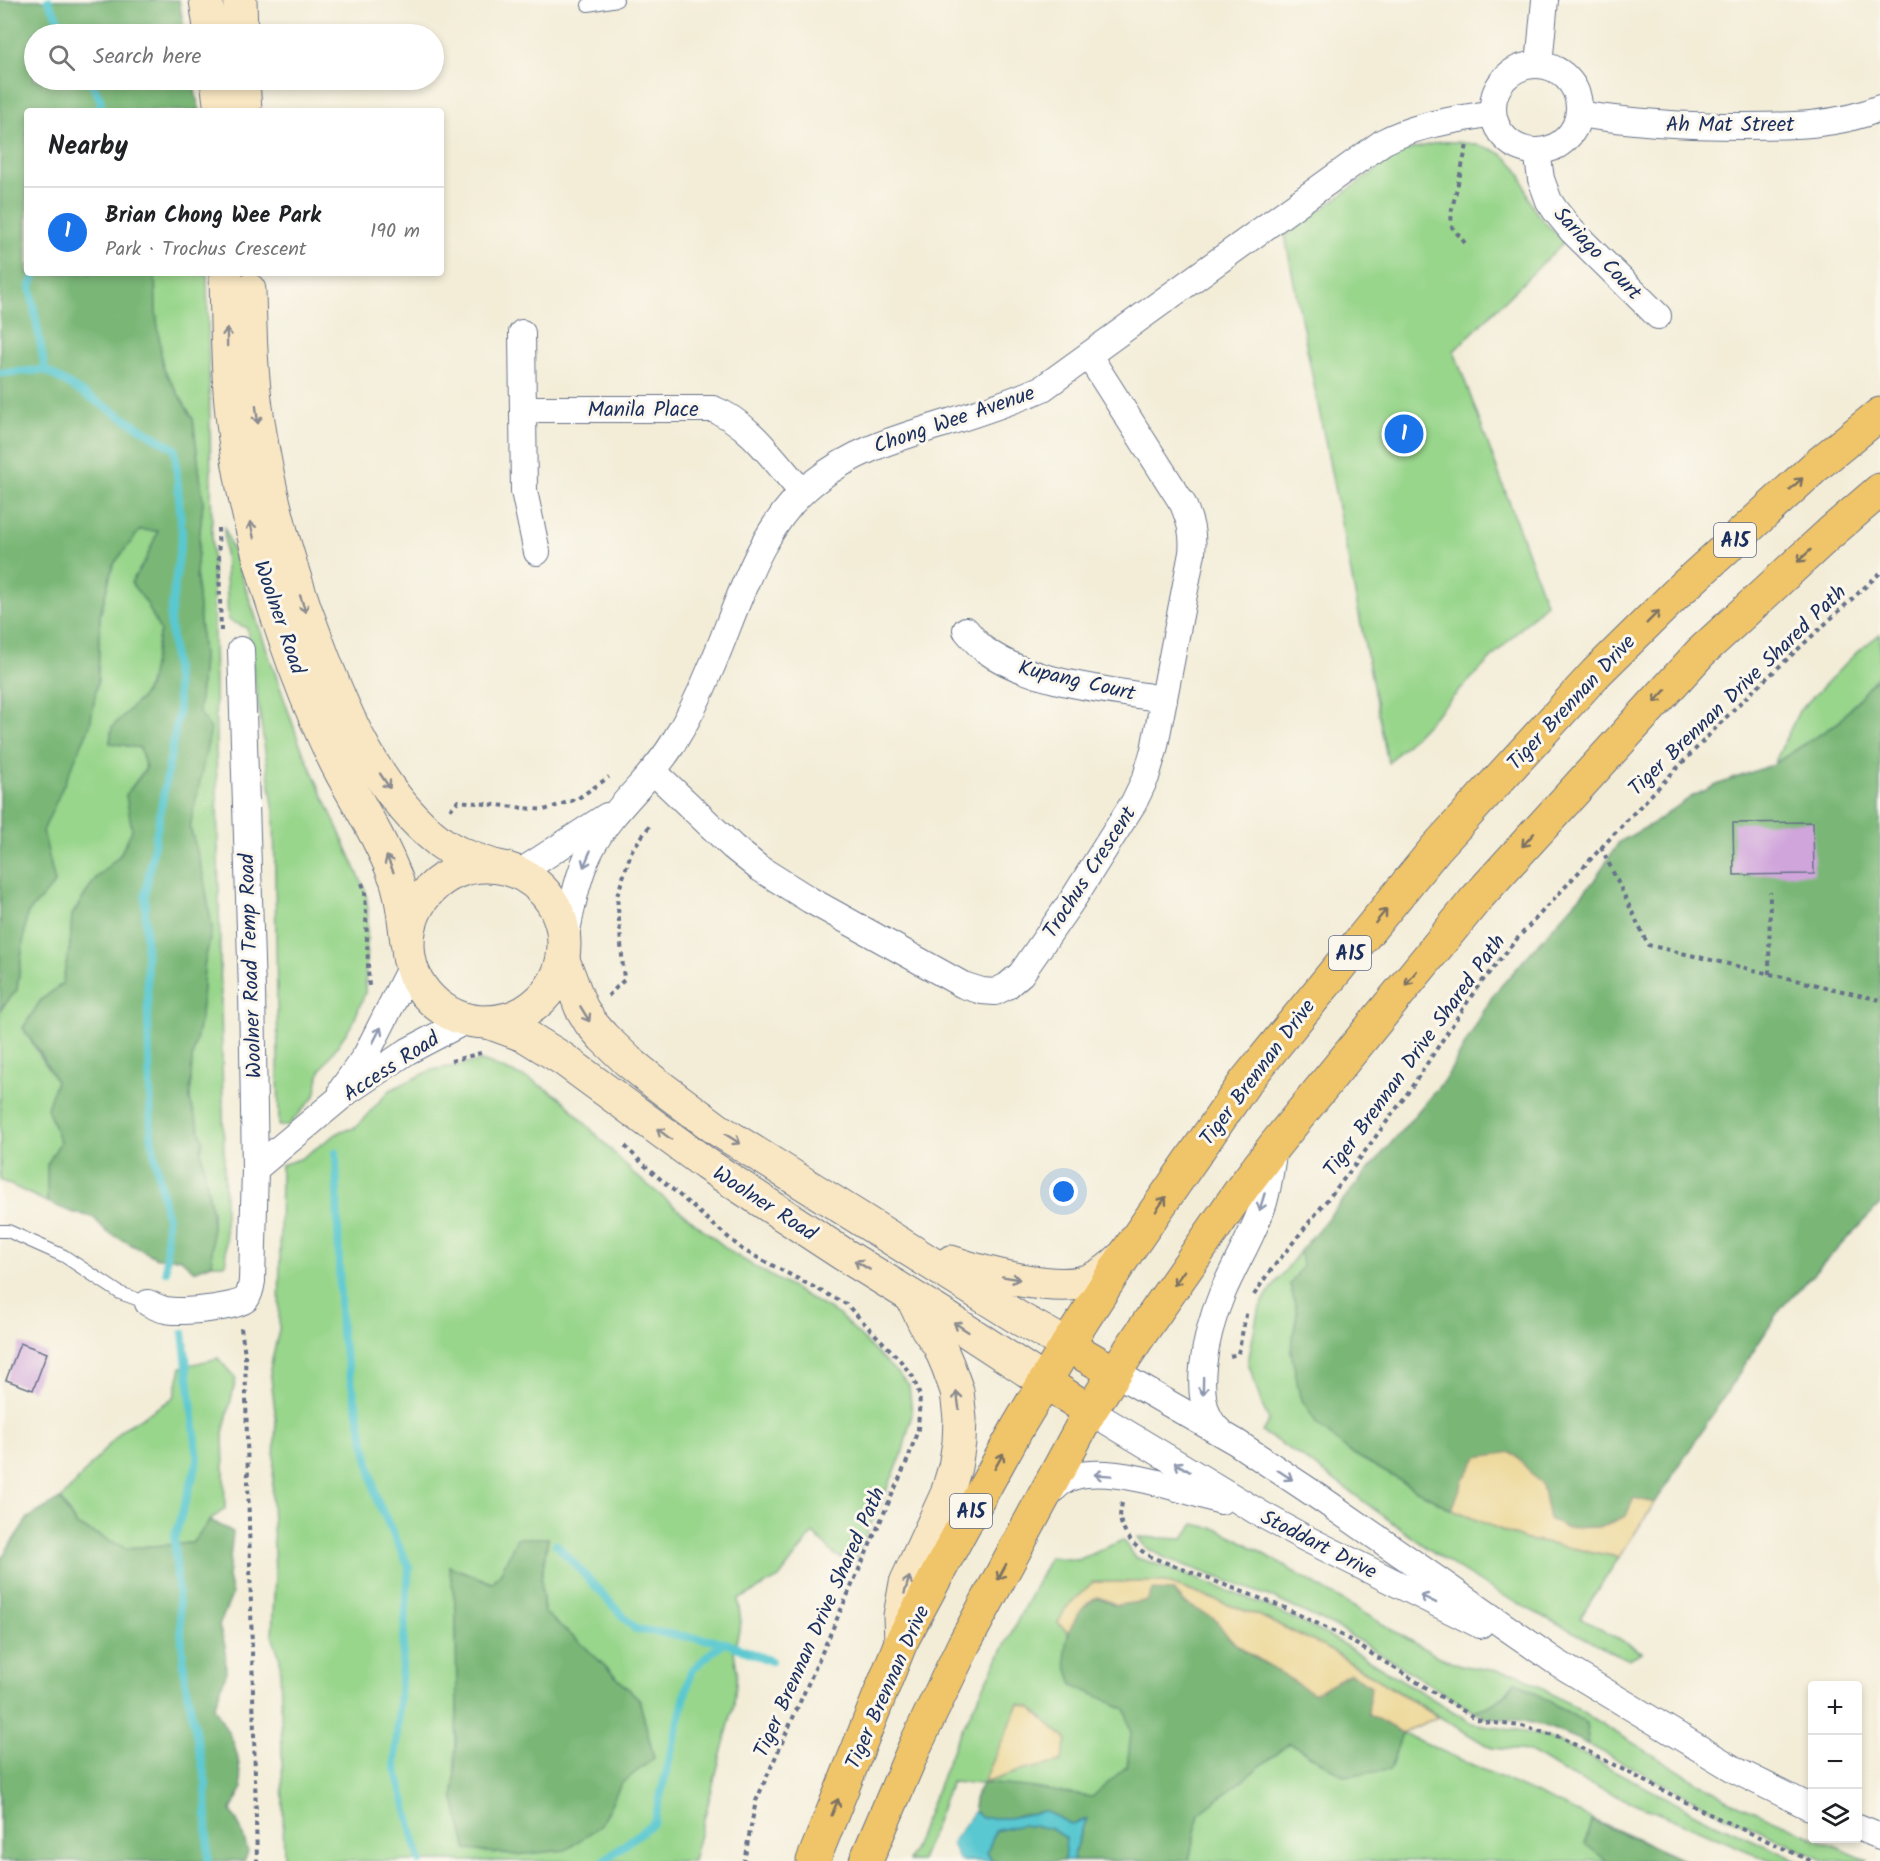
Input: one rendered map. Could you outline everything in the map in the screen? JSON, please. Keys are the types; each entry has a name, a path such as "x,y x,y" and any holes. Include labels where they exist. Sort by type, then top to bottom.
{"main road":[{"path":"206,0 210,24"},
{"path":"240,0 241,24"},
{"path":"219,90 221,108"},
{"path":"243,90 244,108"},
{"name":"Woolner Road","path":"226,276 232,414 240,477 257,550 277,618 328,748 396,880 401,898 409,954"},
{"name":"Woolner Road","path":"249,276 252,359 258,421 267,473 285,548 303,606 333,684 356,733 383,778 410,813 430,833 451,849 507,869"},
{"name":"Tiger Brennan Drive","path":"813,1861 902,1642 959,1534 1067,1345 1127,1252 1246,1081 1444,839 1596,673 1679,591 1817,465 1880,414"},
{"name":"A15","path":"866,1861 916,1744 959,1654 1090,1411 1114,1372 1243,1186 1475,900 1700,653 1880,490"},
{"path":"482,865 507,869 539,886 549,897 562,926 564,952 552,987 535,1005 514,1017 480,1031 447,1012 419,986 409,954 408,930 416,908 439,880 459,870 482,865"},
{"name":"Woolner Road","path":"564,952 577,998 587,1016 603,1037 628,1061 717,1129 914,1253 1067,1345"},
{"name":"Woolner Road","path":"480,1031 526,1036 564,1059 706,1164 1045,1382"},
{"path":"914,1253 943,1258 968,1268 1007,1278 1070,1284 1084,1283 1098,1277 1108,1271 1127,1252"},
{"path":"902,1642 900,1616 906,1583 946,1494 955,1467 960,1419 957,1391 948,1366 912,1295"},
{"path":"1067,1345 1114,1372"},
{"path":"1045,1382 1090,1411"}],"street":[{"path":"1539,65 1545,0"},
{"path":"1526,66 1549,66 1558,71 1573,85 1579,104 1579,114 1569,136 1549,149 1537,151 1526,150 1508,140 1496,123 1493,113 1493,100 1504,78 1526,66"},
{"name":"Ah Mat Street","path":"1579,114 1653,124 1790,125 1835,121 1880,108"},
{"name":"Chong Wee Avenue","path":"507,869 596,824 654,772 697,700 754,562 777,523 802,492 822,476 855,454 897,438 995,408 1043,388 1383,142 1405,131 1493,113"},
{"name":"Sariago Court","path":"1537,151 1541,179 1555,210 1572,231 1658,316"},
{"path":"522,333 524,491 537,552"},
{"name":"Trochus Crescent","path":"654,772 733,847 759,868 810,900 963,985 982,991 995,992 1007,986 1021,974 1067,908 1134,802 1146,777 1154,750 1192,553 1191,522 1183,504 1089,356"},
{"name":"Manila Place","path":"523,409 713,409 733,418 759,443 802,492"},
{"name":"Kupang Court","path":"966,630 983,648 1018,669 1051,679 1164,699"},
{"name":"Woolner Road Temp Road","path":"238,1304 250,1293 252,1281 255,1169 252,979 241,650"},
{"name":"Chong Wee Avenue","path":"564,952 574,899 585,861 601,833 632,794"},
{"name":"Access Road","path":"318,1116 355,1072 385,1019 409,954"},
{"name":"Access Road","path":"255,1169 347,1092 414,1047 480,1031"},
{"path":"1236,1442 1216,1427 1204,1406 1202,1393 1204,1362 1218,1303 1264,1202 1275,1145"},
{"path":"148,1303 168,1311 204,1310 238,1304"},
{"name":"Stoddart Drive","path":"1114,1372 1236,1442 1556,1662 1737,1771 1808,1806"},
{"name":"Stoddart Drive","path":"1090,1411 1303,1537 1556,1662"},
{"path":"1030,1521 1052,1492 1063,1482 1073,1476 1086,1474 1142,1479 1261,1514"},
{"path":"1862,1829 1880,1836"}],"lane":[{"path":"588,5 617,0"},
{"path":"0,1231 8,1231 64,1256 120,1293 148,1303"}],"path":[{"path":"1464,118 1467,133 1466,148 1451,218 1452,227 1465,243"},
{"name":"Tiger Brennan Drive Shared Path","path":"1204,1362 1238,1354 1249,1302 1267,1275 1355,1165 1407,1094 1476,989 1516,940 1601,847 1740,703 1880,573"},
{"path":"430,833 458,801 543,810 576,799 611,776 632,794"},
{"path":"587,1016 624,980 617,896 632,850 651,824"},
{"path":"1601,847 1648,945 1880,1000"},
{"path":"385,1019 369,1004 364,891 356,870 386,857"},
{"path":"1769,974 1770,892"},
{"path":"414,1047 433,1065 480,1031"},
{"name":"Tiger Brennan Drive Shared Path","path":"620,1140 642,1164 743,1250 846,1304 899,1359 913,1377 920,1396 918,1429 908,1460 756,1800 744,1861"},
{"path":"238,1304 245,1354 257,1861"},
{"path":"1120,1519 1132,1543 1151,1557 1283,1607 1343,1636 1475,1718 1486,1722 1522,1726 1560,1737 1707,1813 1811,1861"}],"green space":[{"path":"0,0 179,0 183,24 24,24 24,90 195,90 199,108 24,108 24,276 155,276 156,312 163,368 193,419 203,501 196,572 203,658 199,712 211,729 190,827 203,874 212,928 204,966 201,1017 192,1058 190,1101 203,1140 201,1151 212,1213 212,1264 194,1271 180,1258 157,1258 107,1232 93,1217 71,1212 47,1202 47,1165 60,1142 47,1108 56,1081 23,1028 41,1000 62,984 70,946 72,915 96,878 120,855 132,830 126,795 146,768 140,748 110,743 112,727 142,697 149,686 160,631 146,602 131,583 145,561 158,531 140,530 113,565 100,615 98,679 90,726 43,831 55,883 27,914 17,990 0,1010"},
{"path":"1440,142 1462,142 1484,146 1504,156 1519,172 1536,212 1564,242 1454,351 1546,603 1388,763 1285,236 1404,151"},
{"path":"155,276 207,276 226,1264 212,1264 212,1213 201,1151 203,1140 190,1101 192,1058 201,1017 204,966 212,928 203,874 190,827 203,658 196,572 203,501 193,419 163,368 156,312"},
{"path":"224,526 299,742 366,892 368,910 365,993 353,1023 320,1071 315,1096 288,1126 279,1126 274,812 247,628 228,620"},
{"path":"140,530 158,531 145,561 131,583 147,602 160,631 149,686 142,697 112,727 110,743 140,748 146,768 126,795 133,829 120,855 96,878 72,915 70,946 62,984 41,1000 23,1028 56,1081 48,1108 60,1142 47,1165 47,1202 0,1180 0,1010 17,990 27,914 55,883 43,831 60,790 98,679 100,615 113,565"},
{"path":"1880,634 1880,673 1839,722 1774,764 1799,711 1857,652"},
{"path":"1880,673 1880,1204 1782,1307 1655,1503 1634,1498 1626,1516 1601,1527 1565,1528 1549,1519 1542,1485 1463,1480 1452,1510 1348,1451 1317,1424 1300,1397 1291,1351 1297,1313 1290,1284 1302,1267 1300,1251 1446,1078 1493,995 1593,882 1619,842 1652,824 1691,797 1774,764 1839,722"},
{"path":"482,1061 531,1080 561,1098 633,1173 735,1255 839,1315 909,1385 912,1414 902,1455 853,1564 835,1555 813,1533 779,1578 738,1600 741,1622 734,1651 737,1671 734,1705 693,1861 284,1861 280,1658 272,1636 275,1576 272,1500 276,1420 270,1369 279,1330 281,1165 300,1159 341,1131 355,1128 390,1090 432,1070","holes":["548,1538 541,1579 544,1612 584,1646 639,1699 654,1758 621,1783 600,1826 516,1855 467,1849 454,1800 457,1709 456,1609 449,1566 492,1583 500,1574"]},
{"path":"1300,1251 1304,1265 1290,1284 1297,1313 1291,1351 1348,1451 1452,1510 1524,1539 1619,1557 1580,1618 1642,1652 1629,1659 1613,1653 1490,1588 1445,1560 1309,1462 1262,1432 1269,1420 1248,1362 1258,1311 1267,1295"},
{"path":"218,1358 236,1379 223,1433 225,1509 210,1520 193,1543 126,1548 76,1525 61,1499 124,1428 174,1398 181,1367"},
{"path":"60,1499 76,1525 126,1548 192,1543 210,1520 233,1532 228,1577 232,1595 219,1626 225,1646 226,1674 214,1707 233,1741 238,1759 242,1789 231,1810 241,1829 248,1852 244,1861 0,1861 0,1560 28,1518"},
{"path":"1194,1524 1220,1530 1435,1655 1464,1666 1519,1674 1726,1799 1808,1834 1808,1843 1826,1843 1869,1861 1825,1861 1716,1811 1589,1745 1586,1723 1515,1682 1497,1701 1473,1711 1338,1628 1271,1597 1165,1558 1145,1547 1138,1537 1183,1539"},
{"path":"517,1538 548,1538 541,1579 544,1612 584,1646 639,1699 654,1758 621,1784 600,1826 566,1850 516,1855 467,1850 454,1800 457,1709 456,1609 449,1566 492,1583 500,1574"},
{"path":"1123,1540 1134,1557 1267,1606 1331,1637 1472,1723 1544,1736 1704,1818 1799,1861 1771,1861 1568,1775 1529,1751 1491,1748 1323,1646 1262,1617 1165,1582 1094,1582 1066,1608 1058,1623 1068,1632 1084,1608 1098,1597 1117,1605 1152,1590 1174,1591 1185,1603 1215,1619 1229,1638 1277,1670 1327,1686 1402,1733 1685,1861 1074,1861 1087,1820 983,1784 951,1782 921,1861 909,1861 955,1743 1050,1557 1078,1560","holes":["1019,1704 1020,1771 984,1783"]},
{"path":"1151,1590 1173,1591 1184,1603 1215,1619 1228,1638 1249,1654 1314,1694 1350,1673 1371,1686 1368,1714 1402,1733 1390,1770 1343,1776 1290,1743 1199,1814 1189,1861 1073,1861 1086,1820 1071,1824 1044,1811 1008,1818 982,1818 974,1811 974,1799 983,1783 1092,1797 1127,1766 1131,1734 1125,1709 1073,1685 1066,1662 1066,1643 1072,1624 1082,1608 1090,1602 1098,1598 1116,1605 1146,1601"},
{"path":"1515,1681 1586,1723 1589,1745 1545,1726 1486,1717 1473,1711 1498,1701"},
{"path":"1591,1820 1685,1861 1607,1861 1585,1844"},
{"path":"1021,1825 1050,1827 1067,1837 1064,1861 992,1861 987,1853 995,1831"}],"sand":[{"path":"1512,1452 1542,1485 1549,1519 1565,1528 1601,1527 1626,1516 1634,1498 1655,1503 1619,1557 1524,1539 1452,1510 1463,1480 1477,1457"},
{"path":"1093,1582 1165,1582 1262,1617 1323,1646 1438,1717 1402,1733 1368,1714 1371,1686 1350,1673 1314,1694 1249,1653 1229,1638 1215,1619 1185,1603 1174,1591 1152,1590 1147,1601 1117,1605 1098,1597 1084,1607 1068,1632 1058,1623 1066,1608"},
{"path":"1019,1704 1030,1707 1067,1740 1061,1762 1020,1771 983,1783"}],"water":[{"path":"974,1811 982,1818 1008,1818 1044,1811 1071,1824 1087,1819 1078,1840 1073,1861 1064,1861 1066,1838 1049,1828 1021,1825 995,1831 987,1853 992,1861 959,1861 951,1843"}],"pier":[{"path":"974,1808 951,1843 959,1861 955,1861 948,1842"}],"building":[{"path":"1813,822 1814,874 1734,875 1733,823"},
{"path":"20,1343 47,1353 33,1390 6,1380"}],"waterway":[{"path":"48,0 61,24"},
{"path":"95,90 101,101 100,108"},
{"path":"35,276 30,286 45,370 175,449 182,534 170,619 179,710 145,895 151,1136 167,1218 166,1271"},
{"path":"0,373 45,370"},
{"path":"336,1152 341,1334 377,1500 409,1567 395,1764 420,1861"},
{"path":"183,1333 198,1460 174,1539 185,1680 206,1783 208,1861"},
{"path":"556,1544 635,1629 723,1642 771,1661"},
{"path":"604,1861 654,1822 691,1671 723,1642"}],"place":[{"name":"Brian Chong Wee Park","path":"1404,434"}]}
